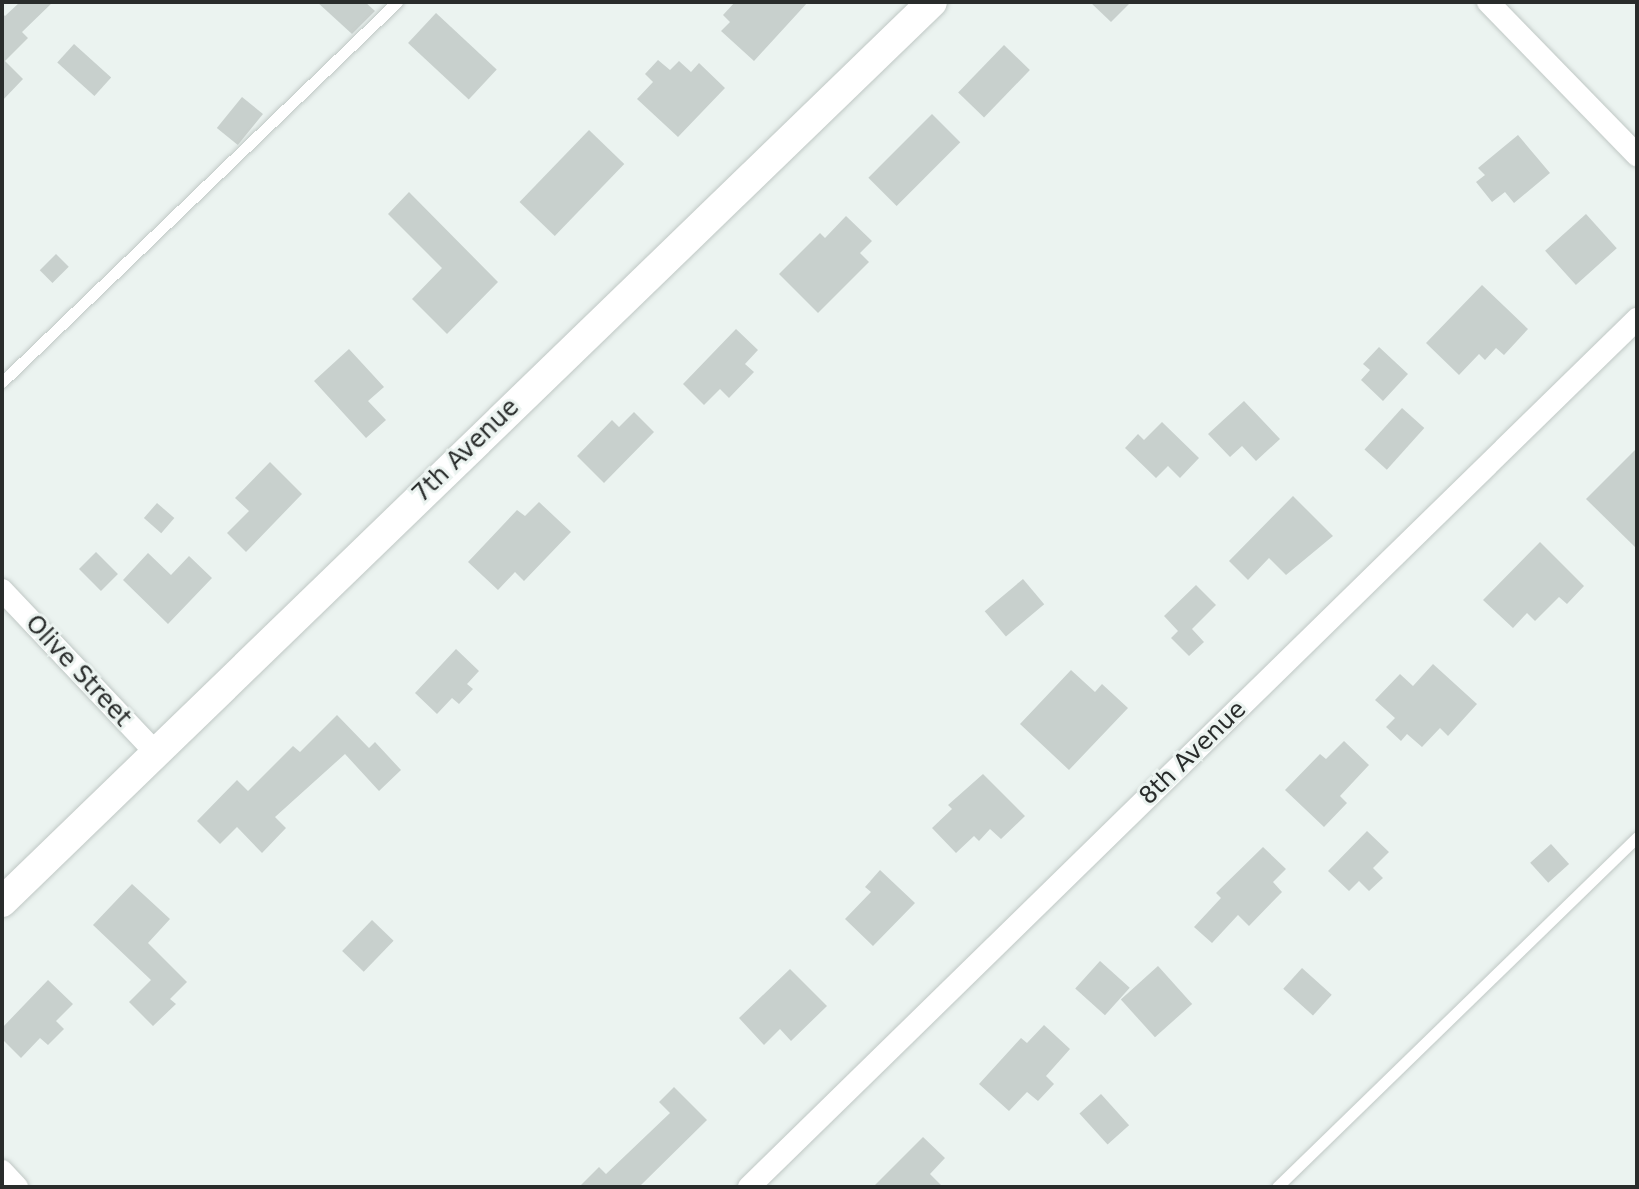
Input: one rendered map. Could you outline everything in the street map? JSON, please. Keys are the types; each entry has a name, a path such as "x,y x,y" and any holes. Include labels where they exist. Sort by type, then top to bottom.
{"street":[{"name":"7th Avenue","path":"6,891 932,2"},
{"path":"1488,2 1637,155"},
{"name":"8th Avenue","path":"749,1187 1637,319"},
{"name":"Olive Street","path":"2,590 154,751"},
{"path":"2,1171 17,1187"}],"lane":[{"path":"2,382 397,2"},
{"path":"1277,1187 1637,837"}],"building":[{"path":"20,2 53,2 22,32 28,38 5,61 23,79 2,101 2,13 5,16"},
{"path":"317,2 365,2 375,11 352,34"},
{"path":"735,2 808,2 754,61 721,31 730,22 723,15"},
{"path":"1090,2 1131,2 1111,22"},
{"path":"436,13 497,70 469,100 408,43"},
{"path":"74,44 111,77 94,96 57,63"},
{"path":"1004,45 1030,70 984,117 958,92"},
{"path":"658,60 670,70 679,61 691,72 699,63 725,88 678,137 637,99 653,82 645,74"},
{"path":"242,97 263,114 238,145 217,128"},
{"path":"932,114 960,142 897,206 868,178"},
{"path":"589,130 624,164 555,236 520,202"},
{"path":"1518,135 1550,173 1514,203 1505,192 1492,202 1476,182 1485,175 1478,168"},
{"path":"409,192 498,282 447,334 412,299 442,268 388,214"},
{"path":"1586,214 1617,248 1576,285 1545,251"},
{"path":"846,216 872,241 860,253 869,262 818,313 779,274 820,233 825,238"},
{"path":"56,254 69,267 52,283 40,270"},
{"path":"1482,285 1528,329 1504,355 1496,348 1485,360 1479,354 1459,375 1426,343"},
{"path":"736,329 758,350 745,364 754,372 729,398 720,389 704,405 683,384"},
{"path":"1379,347 1408,374 1383,401 1361,380 1370,370 1363,364"},
{"path":"349,349 384,387 368,401 386,420 366,438 314,381"},
{"path":"1244,401 1280,439 1256,461 1242,446 1230,457 1208,434"},
{"path":"1402,408 1424,428 1387,470 1365,450"},
{"path":"634,412 654,432 604,483 577,456 612,420 619,427"},
{"path":"1162,422 1199,458 1180,478 1168,466 1156,478 1125,448 1138,434 1144,440"},
{"path":"1637,448 1637,549 1586,499"},
{"path":"270,462 302,494 246,552 227,533 249,511 235,498"},
{"path":"1293,496 1333,536 1286,575 1269,558 1248,580 1229,561"},
{"path":"539,502 571,532 524,581 515,572 498,590 468,562 517,510 525,516"},
{"path":"157,503 174,518 161,533 144,518"},
{"path":"1540,542 1584,586 1567,604 1559,597 1535,621 1527,613 1513,628 1483,600"},
{"path":"96,552 118,574 101,591 79,569"},
{"path":"148,553 171,575 189,556 212,578 168,624 123,580"},
{"path":"1023,579 1044,604 1006,636 985,611"},
{"path":"1196,585 1216,605 1192,629 1204,642 1189,656 1171,638 1178,631 1164,616"},
{"path":"456,649 479,671 467,684 473,689 459,704 452,698 437,714 415,693"},
{"path":"1433,664 1477,704 1448,736 1440,728 1422,747 1407,734 1401,741 1386,727 1395,718 1375,700 1400,674 1413,686"},
{"path":"1071,670 1095,692 1102,684 1128,708 1069,770 1020,724"},
{"path":"337,715 369,748 375,742 401,770 379,791 345,754 275,817 286,828 262,853 237,827 220,844 197,821 237,780 248,791 293,746 300,752"},
{"path":"1344,741 1369,765 1340,796 1347,803 1324,827 1285,790 1320,754 1326,759"},
{"path":"983,774 1025,816 1001,839 990,829 979,841 974,836 956,853 932,828 952,809 948,805"},
{"path":"1367,831 1389,852 1373,868 1383,878 1369,891 1359,881 1349,891 1328,871"},
{"path":"1551,844 1569,864 1548,883 1530,863"},
{"path":"1263,847 1286,869 1273,882 1282,892 1249,926 1238,915 1212,943 1194,927 1221,898 1216,893"},
{"path":"880,870 915,903 873,946 845,919 871,892 865,887"},
{"path":"132,884 170,919 148,943 187,982 170,999 176,1004 153,1026 129,1002 151,980 93,925"},
{"path":"372,920 394,941 364,972 342,951"},
{"path":"1100,961 1130,988 1105,1015 1075,988"},
{"path":"1158,966 1192,1004 1155,1037 1121,999"},
{"path":"1302,968 1332,995 1313,1016 1283,989"},
{"path":"790,969 827,1006 791,1041 780,1029 764,1045 739,1018"},
{"path":"48,980 73,1004 56,1021 64,1029 48,1045 40,1038 21,1058 2,1039 2,1028"},
{"path":"1044,1025 1070,1049 1046,1076 1054,1084 1038,1101 1027,1092 1009,1111 979,1084 1021,1038 1027,1043"},
{"path":"674,1087 707,1120 639,1187 579,1187 599,1167 606,1174 670,1113 659,1102"},
{"path":"1101,1094 1129,1125 1108,1145 1079,1113"},
{"path":"923,1137 945,1158 930,1174 943,1187 873,1187"}]}
